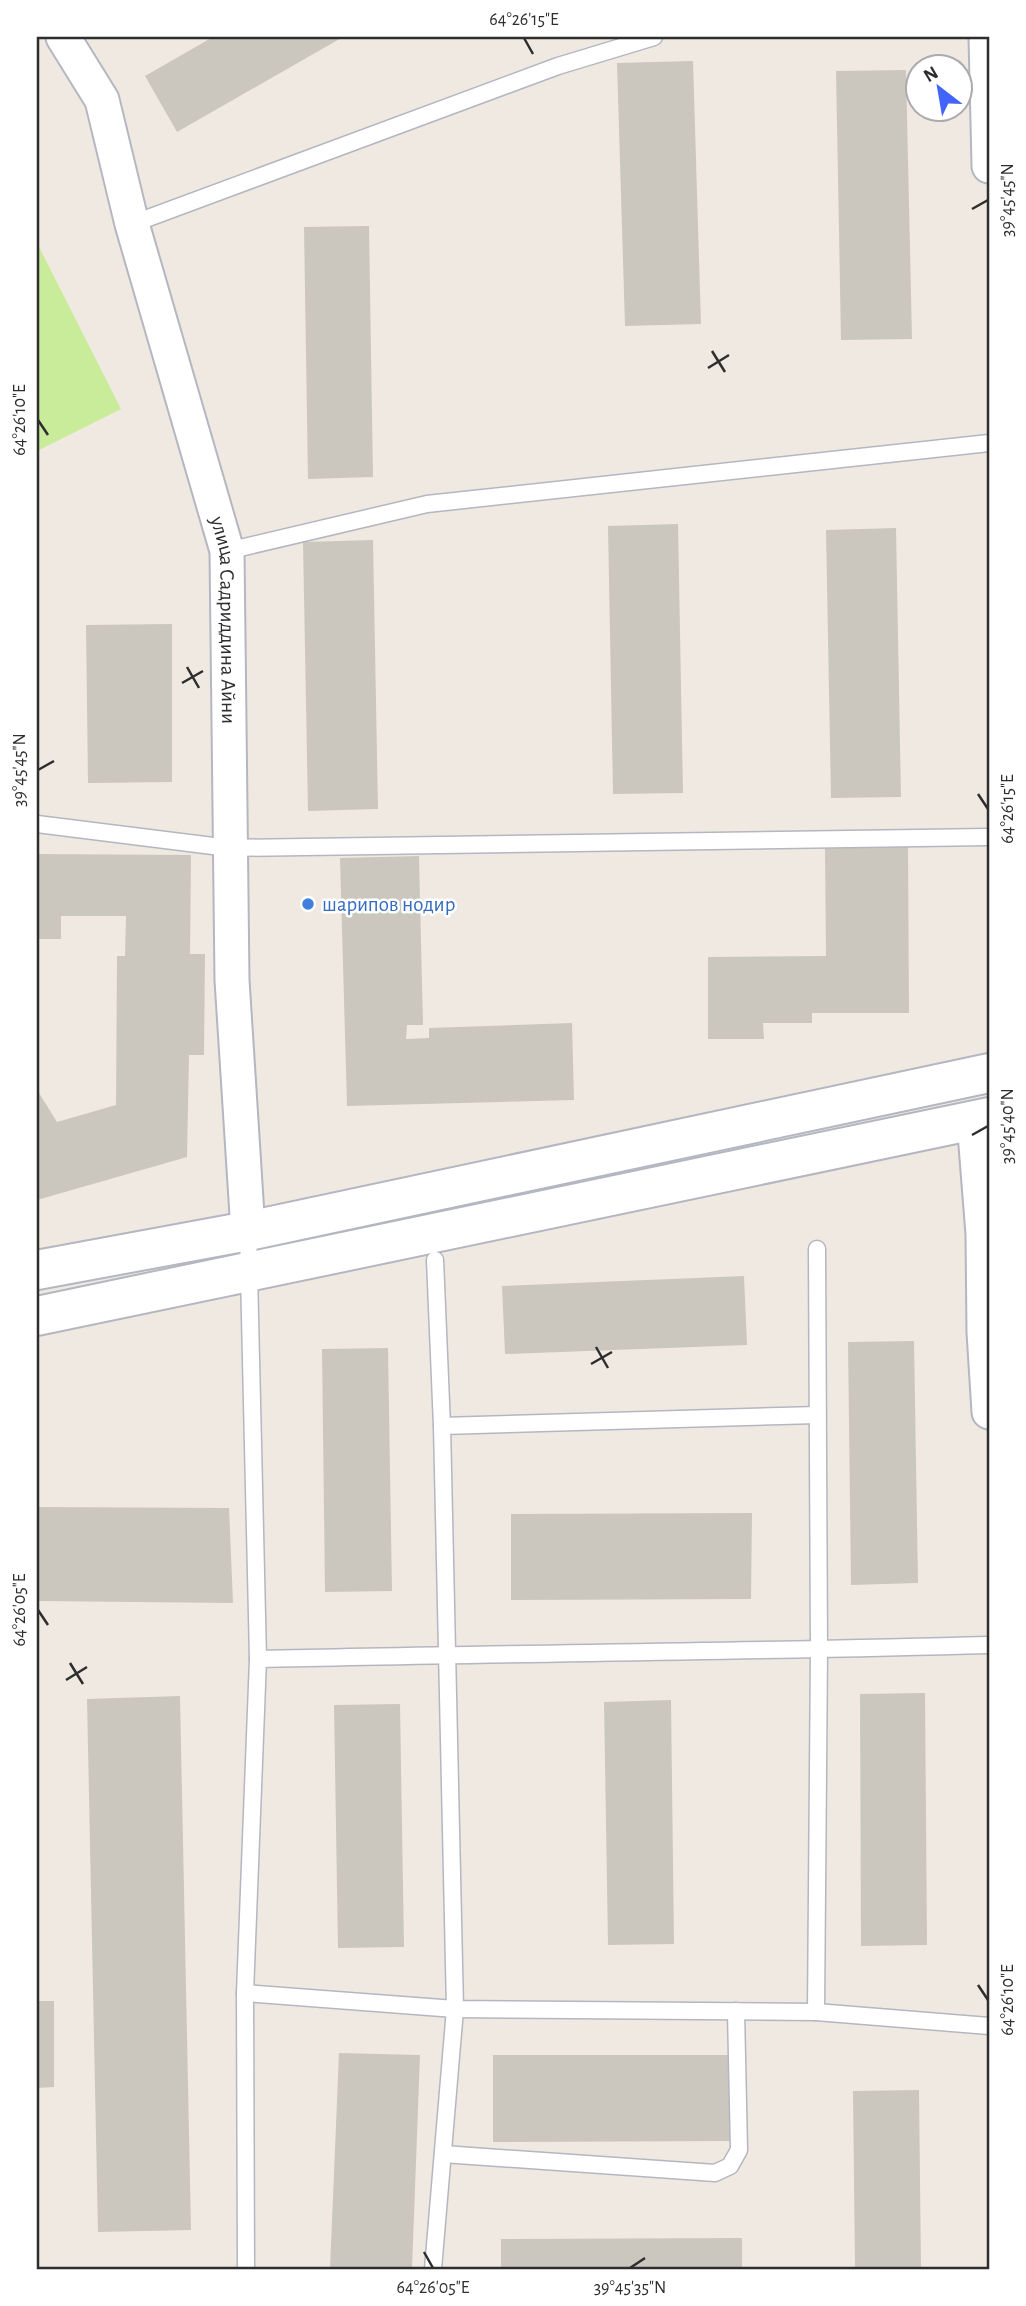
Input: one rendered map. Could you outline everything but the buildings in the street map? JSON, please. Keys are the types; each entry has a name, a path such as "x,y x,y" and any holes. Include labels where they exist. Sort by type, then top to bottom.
{"main road":[{"path":"37,1270 248,1231 989,1073"},
{"path":"37,1316 982,1118"}],"street":[{"name":"улица Садриддина Айни","path":"63,37 102,100 132,224 227,551 232,979 248,1231"},
{"path":"986,37 989,166"},
{"path":"982,1118 984,1332 989,1412"}],"lane":[{"path":"132,224 558,66 654,37"},
{"path":"227,551 427,504 989,443"},
{"path":"37,824 229,848 989,837"},
{"path":"246,2269 245,1993 258,1659 248,1231"},
{"path":"816,2012 819,1650 817,1249"},
{"path":"433,2269 455,2009 442,1426 435,1260"},
{"path":"442,1426 817,1415"},
{"path":"258,1659 989,1645"},
{"path":"245,1993 455,2009 816,2012 989,2026"},
{"path":"443,2154 715,2173 730,2166 739,2150 736,2011"}],"green space":[{"path":"37,243 121,409 37,451"}],"place":[{"name":"шарипов нодир","path":"308,904"}]}
